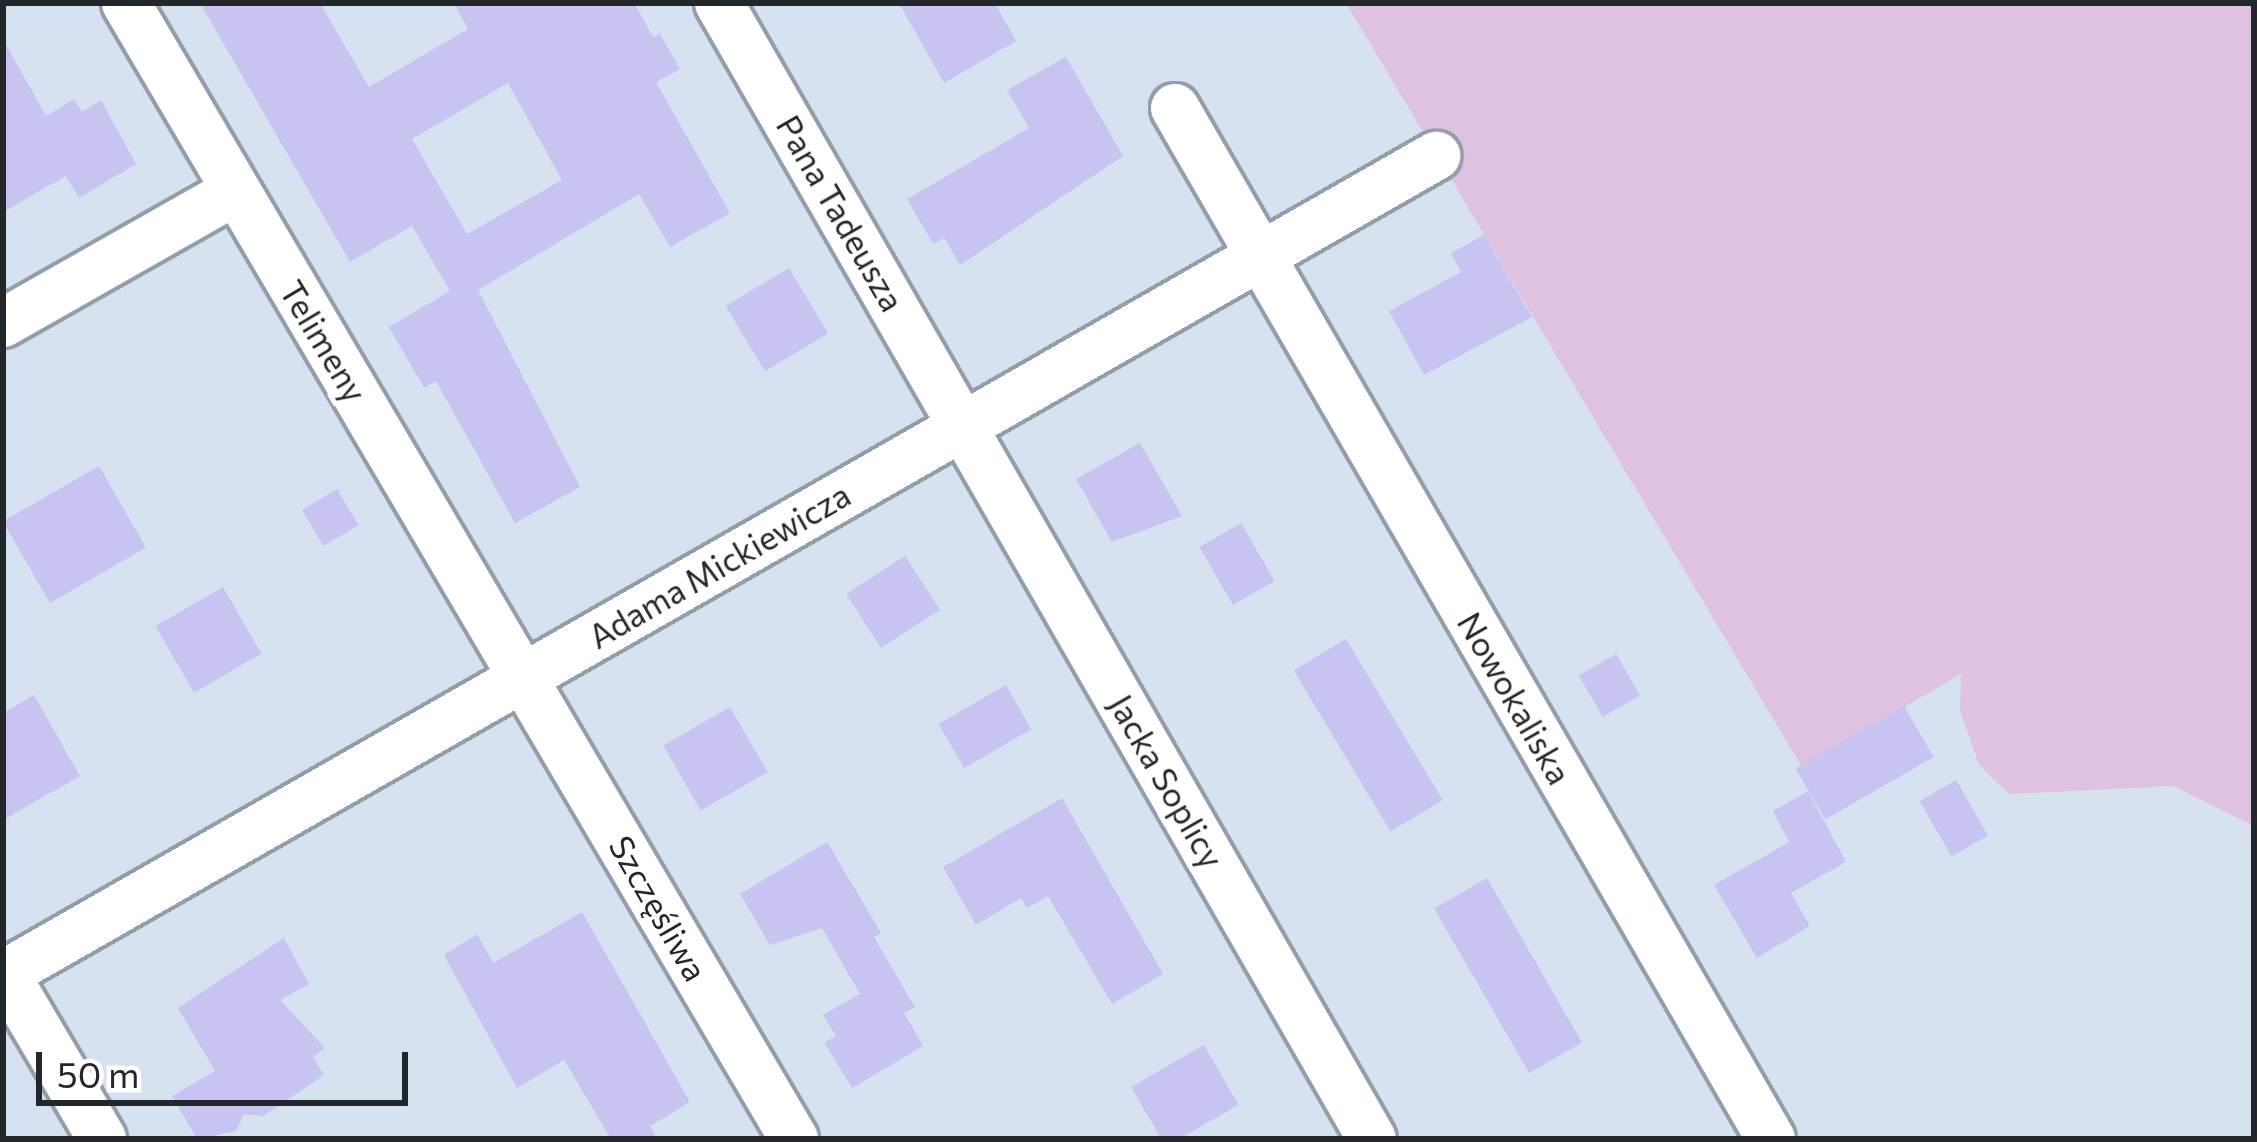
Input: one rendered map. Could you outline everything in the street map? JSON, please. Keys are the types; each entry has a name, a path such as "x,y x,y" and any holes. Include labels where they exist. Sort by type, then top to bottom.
{"street":[{"name":"Telimeny","path":"126,3 525,678"},
{"name":"Pana Tadeusza","path":"719,3 962,422"},
{"name":"Nowokaliska","path":"1175,108 1771,1139"},
{"name":"Adama Mickiewicza","path":"4,975 962,422 1436,156"},
{"path":"3,323 235,191"},
{"name":"Jacka Soplicy","path":"962,422 1372,1139"},
{"name":"Szczęśliwa","path":"525,678 794,1139"},
{"path":"4,975 102,1139"}],"shaded area":[{"path":"1346,3 2254,3 2254,826 2173,786 2009,794 1979,765 1960,710 1961,674 1802,767"}],"building":[{"path":"200,3 320,3 369,87 468,29 454,3 634,3 653,37 660,34 680,69 656,82 730,213 670,247 639,194 478,290 580,487 515,523 436,381 424,388 389,327 450,291 412,226 350,262","holes":["508,83 562,180 467,234 412,139"]},
{"path":"899,3 995,3 1016,41 944,83"},
{"path":"3,39 46,116 74,99 82,112 101,100 136,164 79,198 66,176 3,212"},
{"path":"1066,57 1123,156 960,265 944,238 933,244 907,199 1029,128 1007,90"},
{"path":"1484,235 1532,317 1424,375 1389,311 1461,272 1451,253"},
{"path":"789,268 828,333 765,371 726,306"},
{"path":"1140,443 1182,516 1112,542 1076,479"},
{"path":"99,466 146,547 50,603 3,521"},
{"path":"337,489 359,525 323,546 302,510"},
{"path":"1241,523 1274,581 1233,605 1199,547"},
{"path":"905,556 940,610 881,648 846,594"},
{"path":"223,587 262,654 194,693 155,626"},
{"path":"1346,639 1443,800 1391,832 1294,670"},
{"path":"1616,654 1640,696 1603,717 1579,676"},
{"path":"1006,685 1032,729 964,768 938,724"},
{"path":"34,695 80,776 3,820 3,713"},
{"path":"1904,706 1934,757 1825,820 1796,768"},
{"path":"730,707 768,772 701,810 663,746"},
{"path":"1956,780 1988,835 1952,856 1920,801"},
{"path":"1808,791 1846,862 1791,893 1810,926 1757,958 1714,885 1789,842 1773,811"},
{"path":"1062,798 1163,974 1112,1004 1048,896 1027,908 1021,898 976,925 943,867"},
{"path":"827,842 881,933 874,937 915,1007 904,1013 923,1046 852,1088 824,1042 836,1036 823,1015 860,994 822,928 770,945 740,894"},
{"path":"1487,878 1582,1043 1529,1073 1434,908"},
{"path":"582,912 690,1102 650,1126 657,1139 611,1139 564,1060 517,1088 444,955 477,934 493,963"},
{"path":"284,938 309,984 280,1000 325,1048 313,1057 324,1075 263,1116 244,1114 236,1131 197,1139 172,1096 215,1071 178,1008"},
{"path":"1204,1045 1238,1105 1179,1139 1161,1139 1131,1087"}]}
